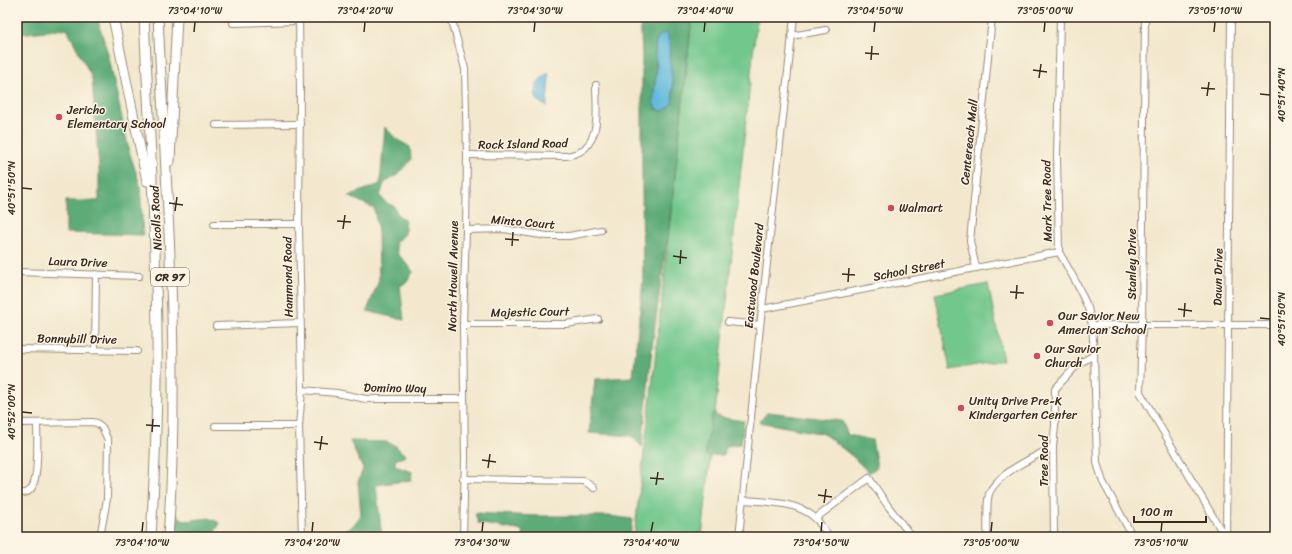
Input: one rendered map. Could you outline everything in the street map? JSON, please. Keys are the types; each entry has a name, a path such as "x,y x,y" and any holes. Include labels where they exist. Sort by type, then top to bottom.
{"highway":[{"path":"109,17 118,44"},
{"path":"113,17 145,171 154,228"},
{"name":"Nicolls Road","path":"144,17 157,308 157,392 150,537"},
{"name":"Nicolls Road","path":"158,17 173,374 168,537"},
{"path":"167,205 178,17"}],"street":[{"name":"North Howell Avenue","path":"451,17 465,69 467,155 463,324 465,458 463,479 463,537"},
{"name":"Eastwood Boulevard","path":"739,537 760,325 794,17"},
{"name":"Centereach Mall","path":"976,268 970,241 992,17"},
{"name":"Mark Tree Road","path":"1060,17 1058,156 1059,252 1076,282 1088,308 1092,325 1097,463 1104,482 1133,537"},
{"name":"Stanley Drive","path":"1145,17 1140,392 1226,537"},
{"name":"Dawn Drive","path":"1226,537 1231,17"},
{"path":"233,23 299,19"},
{"name":"Hammond Road","path":"299,19 299,224 302,390 300,426 302,537"},
{"path":"791,36 826,30"},
{"name":"Rock Island Road","path":"467,155 566,156 578,153 584,149 596,129 596,85"},
{"path":"216,125 300,124"},
{"path":"214,224 299,224"},
{"name":"Minto Court","path":"466,230 504,229 547,236 569,236 601,230"},
{"name":"School Street","path":"762,309 1059,252"},
{"name":"Laura Drive","path":"17,272 139,276"},
{"path":"95,350 96,274"},
{"name":"Majestic Court","path":"463,324 566,324 598,319"},
{"path":"728,322 760,325"},
{"path":"216,326 300,323"},
{"path":"1092,325 1275,325"},
{"name":"Bonnybill Drive","path":"17,349 137,351"},
{"name":"Tree Road","path":"1054,537 1053,447 1055,426 1055,389 1077,365 1094,354"},
{"name":"Domino Way","path":"302,390 337,393 366,399 464,399"},
{"path":"17,423 92,422 97,423 105,431 108,440 107,499 100,537"},
{"path":"17,493 30,491 36,481 37,423"},
{"path":"215,426 300,426"},
{"path":"987,537 988,501 989,494 994,484 1032,458 1053,447"},
{"path":"816,518 869,478 912,537"},
{"path":"463,479 584,481 594,488"},
{"path":"743,500 786,504 800,509 816,518 830,537"}],"green space":[{"path":"17,17 97,17 109,58 129,151 140,185 143,235 66,233 66,201 99,201 99,168 92,78 67,29 17,34"},
{"path":"640,17 692,17 672,202 652,347 642,447 632,436 589,433 595,379 633,377 643,280 642,54","holes":["670,45 669,58 673,84 673,97 668,108 653,100 656,62"]},
{"path":"692,17 757,17 702,537 634,537 655,361"},
{"path":"385,127 396,139 410,147 411,160 396,176 384,183 380,196 386,203 394,206 397,213 405,221 405,234 395,243 398,255 407,263 413,272 407,282 400,286 404,320 367,311 379,280 378,231 374,208 348,196 380,184"},
{"path":"988,284 1003,360 950,370 935,294"},
{"path":"768,412 842,421 848,435 872,440 877,467 869,473 852,456 824,434 759,422"},
{"path":"712,413 723,418 744,421 741,444 727,446 723,455 705,456"},
{"path":"350,441 386,442 396,446 406,456 395,460 395,466 412,472 411,480 376,485 382,537 339,537 339,533 353,526 361,515 358,482 363,469"},
{"path":"475,513 538,516 609,516 632,519 630,537 523,537 523,531 478,523"},
{"path":"176,514 185,521 209,518 220,523 215,532 215,537 173,537 173,521"}],"water":[{"path":"667,32 670,45 669,57 673,86 672,103 668,108 662,111 655,108 653,100 657,68 655,55 656,42 660,35"},
{"path":"548,73 547,107 538,101 535,88 538,82"}],"place":[{"name":"Jericho Elementary School","path":"59,117"},
{"name":"Walmart","path":"891,208"},
{"name":"Our Savior New American School","path":"1050,323"},
{"name":"Our Savior Church","path":"1037,356"},
{"name":"Unity Drive Pre-K Kindergarten Center","path":"961,408"}]}
